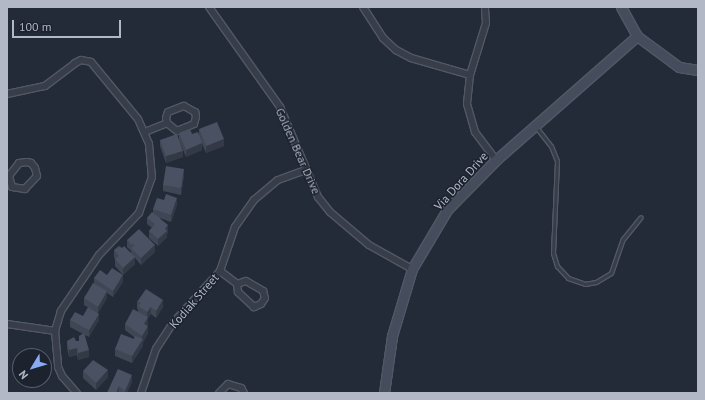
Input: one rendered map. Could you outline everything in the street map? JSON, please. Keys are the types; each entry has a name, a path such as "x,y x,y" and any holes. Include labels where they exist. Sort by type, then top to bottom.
{"street":[{"name":"Golden Bear Drive","path":"209,7 280,107 305,170 318,197 330,212 369,245 412,269"},
{"path":"362,7 383,38 396,50 411,58 470,75"},
{"path":"485,7 486,23 470,75 467,104 475,132 496,160"},
{"path":"621,7 637,36 679,68 698,70"},
{"name":"Via Dora Drive","path":"384,393 392,336 412,269 447,210 496,160 637,36"},
{"path":"7,94 45,86 81,60 91,62 133,112 145,132 152,160 152,177 145,201 132,223 94,261 61,311 55,332 58,367 62,376 77,393"},
{"path":"184,106 195,112 194,124 177,131 167,123 168,112 184,106"},
{"path":"145,132 167,123"},
{"path":"7,193 12,188 25,189 37,176 31,163 19,163 9,176 12,188"},
{"name":"Kodiak Street","path":"141,393 160,343 172,324 220,271 235,227 254,200 278,180 305,170"},
{"path":"220,271 237,284 238,292 245,301 254,307 261,304 265,298 263,291 246,281 237,284"},
{"path":"7,324 55,332"},
{"path":"219,393 228,384 241,388 244,393"}],"lane":[{"path":"535,126 551,146 557,161 553,253 557,266 568,278 585,284 596,282 611,273 623,239 641,217"}],"building":[{"path":"217,122 224,139 206,146 199,129"},
{"path":"190,129 192,134 198,132 202,143 186,150 179,133"},
{"path":"177,134 183,151 166,156 160,140"},
{"path":"166,166 184,169 181,188 163,185"},
{"path":"166,194 177,198 171,215 153,209 157,198 164,200"},
{"path":"152,212 168,225 165,229 167,231 158,239 149,231 155,224 147,218"},
{"path":"139,229 155,245 141,258 131,248 135,245 131,244 127,240"},
{"path":"119,246 122,248 124,246 135,257 123,268 115,259 119,256 114,250"},
{"path":"112,268 123,275 113,291 94,278 100,270 107,275"},
{"path":"93,283 107,291 98,307 84,298"},
{"path":"146,289 163,300 156,311 151,307 147,312 138,306 141,303 137,302"},
{"path":"88,307 99,314 89,330 70,320 75,312 83,316"},
{"path":"133,309 148,317 144,324 148,326 142,336 125,324"},
{"path":"84,333 89,350 78,353 77,348 69,350 67,341 74,337 76,341 79,341 79,336"},
{"path":"121,334 134,339 135,336 143,339 132,356 115,349"},
{"path":"93,360 108,370 96,383 83,371"},
{"path":"118,369 132,375 125,391 119,386 116,393 107,393"}]}
